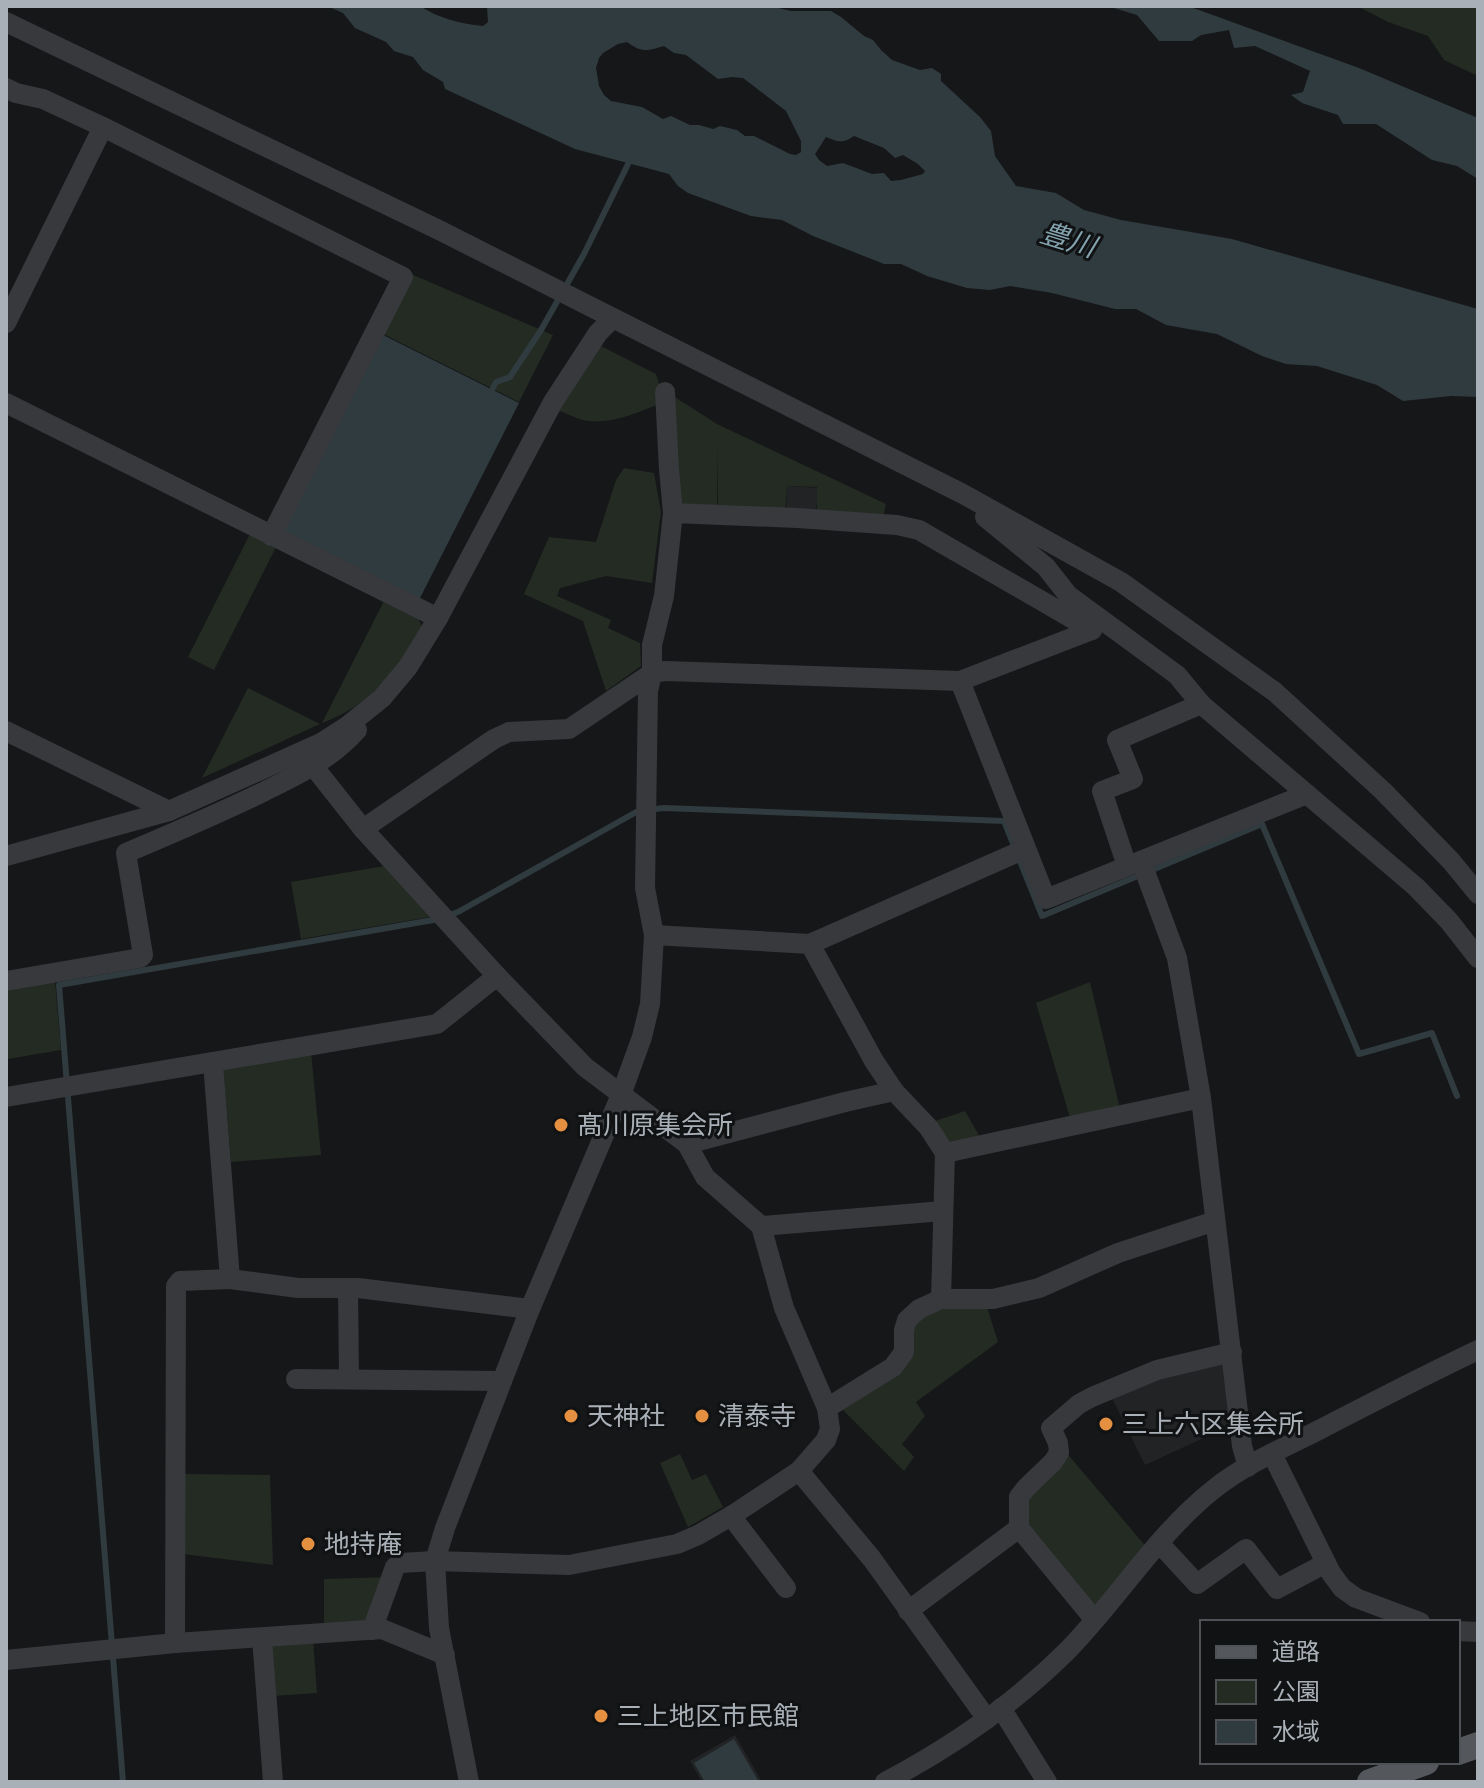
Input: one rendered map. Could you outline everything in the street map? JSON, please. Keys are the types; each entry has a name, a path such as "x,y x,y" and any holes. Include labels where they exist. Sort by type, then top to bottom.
{"main road":[{"path":"1370,1782 1420,1764"}],"street":[{"path":"6,22 437,229 963,494 1121,582 1275,692 1383,791 1451,861 1478,894"},
{"path":"6,88 43,99 103,127 403,277 271,536"},
{"path":"6,323 103,127"},
{"path":"6,981 140,958 143,955 126,853 212,818 314,767 344,745 408,667 438,618 553,402 598,333 613,318"},
{"path":"469,1782 439,1628 435,1561 530,1309 621,1095 650,1004 654,935 645,888 648,691 652,673 652,645 664,596 673,513 665,392"},
{"path":"6,403 438,618"},
{"path":"963,494 978,511 1046,567 1068,595 1177,675 1201,704 1416,887 1449,921 1478,958"},
{"path":"363,829 494,739 509,732 569,729 652,673 960,681 1092,630 919,530 897,525 797,518 673,513"},
{"path":"960,681 1046,899 1307,794"},
{"path":"6,856 169,811 321,743 382,698"},
{"path":"1201,704 1117,740 1133,779 1102,791 1177,958 1201,1098 1242,1446 1248,1467"},
{"path":"6,731 169,811"},
{"path":"314,767 363,829 585,1067 687,1144 705,1177 761,1226 784,1308 827,1408 830,1429 826,1440 799,1471 731,1516 677,1544 569,1565 435,1561 400,1563 395,1567 372,1630"},
{"path":"654,935 810,944 1025,849"},
{"path":"810,944 874,1061 894,1091 929,1128 945,1153 941,1299"},
{"path":"6,1097 437,1024 497,976"},
{"path":"213,1063 230,1279"},
{"path":"687,1144 894,1091"},
{"path":"945,1153 1201,1098"},
{"path":"761,1226 943,1211"},
{"path":"827,1408 893,1367 904,1352 907,1320 919,1309 941,1299 993,1299 1039,1288 1118,1253 1215,1221"},
{"path":"175,1643 176,1286 180,1281 230,1279 298,1288 348,1288 530,1309"},
{"path":"348,1288 349,1379"},
{"path":"885,1782 932,1757 994,1714 1039,1677 1069,1649 1196,1504 1216,1487 1272,1454 1478,1350"},
{"path":"1094,1619 1019,1528 1019,1497 1059,1453 1051,1428 1092,1397 1157,1370 1232,1352"},
{"path":"296,1379 502,1381"},
{"path":"1272,1454 1326,1563 1342,1588 1356,1598 1415,1620"},
{"path":"799,1471 1047,1782"},
{"path":"731,1516 786,1588"},
{"path":"908,1611 1019,1528"},
{"path":"1160,1544 1197,1584 1246,1549 1277,1589 1326,1563"},
{"path":"6,1660 175,1643 382,1629 445,1655"},
{"path":"262,1638 273,1782"}],"shaded area":[{"path":"787,486 818,488 816,513 786,512"},
{"path":"1226,1359 1232,1425 1145,1465 1110,1394"},
{"path":"735,1735 762,1782 702,1782 690,1761"}],"green space":[{"path":"1357,6 1478,6 1478,76 1444,60 1428,36 1388,22"},
{"path":"411,274 553,335 519,402 381,333"},
{"path":"597,344 656,374 660,387 659,404 620,418 599,421 579,419 555,409"},
{"path":"670,394 717,424 886,504 883,518 817,513 817,487 787,486 785,512 718,509 717,446 717,509 679,508"},
{"path":"624,468 654,473 661,512 652,583 606,576 560,588 557,596 611,620 608,628 640,643 641,666 606,691 583,621 524,594 549,537 596,542 616,480"},
{"path":"251,532 277,545 214,670 188,657"},
{"path":"385,599 416,615 423,628 403,662 382,685 354,707 322,723"},
{"path":"248,688 320,724 202,778"},
{"path":"384,866 430,917 301,939 291,882"},
{"path":"55,981 61,1050 8,1059 6,989"},
{"path":"1090,982 1120,1109 1071,1121 1036,1003"},
{"path":"311,1052 321,1155 231,1162 223,1066"},
{"path":"965,1111 981,1139 947,1148 932,1122"},
{"path":"987,1307 998,1342 916,1402 925,1416 902,1444 914,1457 904,1471 839,1406 888,1376 919,1319 939,1309"},
{"path":"1065,1451 1148,1549 1093,1609 1028,1530 1028,1493"},
{"path":"680,1454 692,1480 706,1474 723,1507 688,1527 660,1463"},
{"path":"184,1474 270,1475 273,1565 183,1554"},
{"path":"388,1577 371,1622 324,1624 324,1579"},
{"path":"313,1639 317,1693 274,1696 270,1648 275,1643"}],"water":[{"name":"豊川","path":"327,6 420,6 450,20 483,26 488,22 487,6 770,6 791,11 831,11 873,40 892,60 920,70 932,68 941,74 941,81 991,131 995,156 1016,186 1056,193 1084,210 1121,220 1232,239 1478,309 1478,397 1451,396 1403,401 1377,385 1317,366 1286,364 1217,334 1166,325 1136,309 1115,309 1010,286 990,290 967,288 901,264 884,264 813,236 782,220 751,216 688,193 669,174 575,149 445,89 443,82 423,70 413,57 394,51 386,42 355,28 343,13","holes":["627,42 645,50 664,46 674,53 686,55 718,79 743,78 786,111 801,141 801,152 790,154 737,130 690,125 671,116 663,119 642,107 611,101 599,86 596,68 603,53","854,136 884,148 895,158 903,155 925,171 891,181 884,173 872,174 843,163 827,166 815,154 826,137 840,141"]},
{"path":"1107,6 1188,6 1359,68 1478,118 1478,179 1457,166 1432,160 1376,124 1343,124 1338,115 1302,103 1291,95 1303,92 1310,71 1255,46 1234,48 1229,30 1201,35 1192,41 1159,41 1137,15"},
{"path":"381,334 519,403 419,600 281,531"},
{"path":"734,1739 759,1782 705,1782 694,1763"}],"waterway":[{"path":"489,396 496,382 510,377 541,330 584,254 631,158"},
{"path":"449,915 638,811 664,808 1004,821 1042,916 1262,824 1359,1054 1432,1033 1457,1096"},
{"path":"123,1782 59,985 439,919"}],"place":[{"name":"髙川原集会所","path":"561,1125"},
{"name":"天神社","path":"571,1416"},
{"name":"清泰寺","path":"702,1416"},
{"name":"三上六区集会所","path":"1106,1424"},
{"name":"地持庵","path":"308,1544"},
{"name":"三上地区市民館","path":"601,1716"}]}
